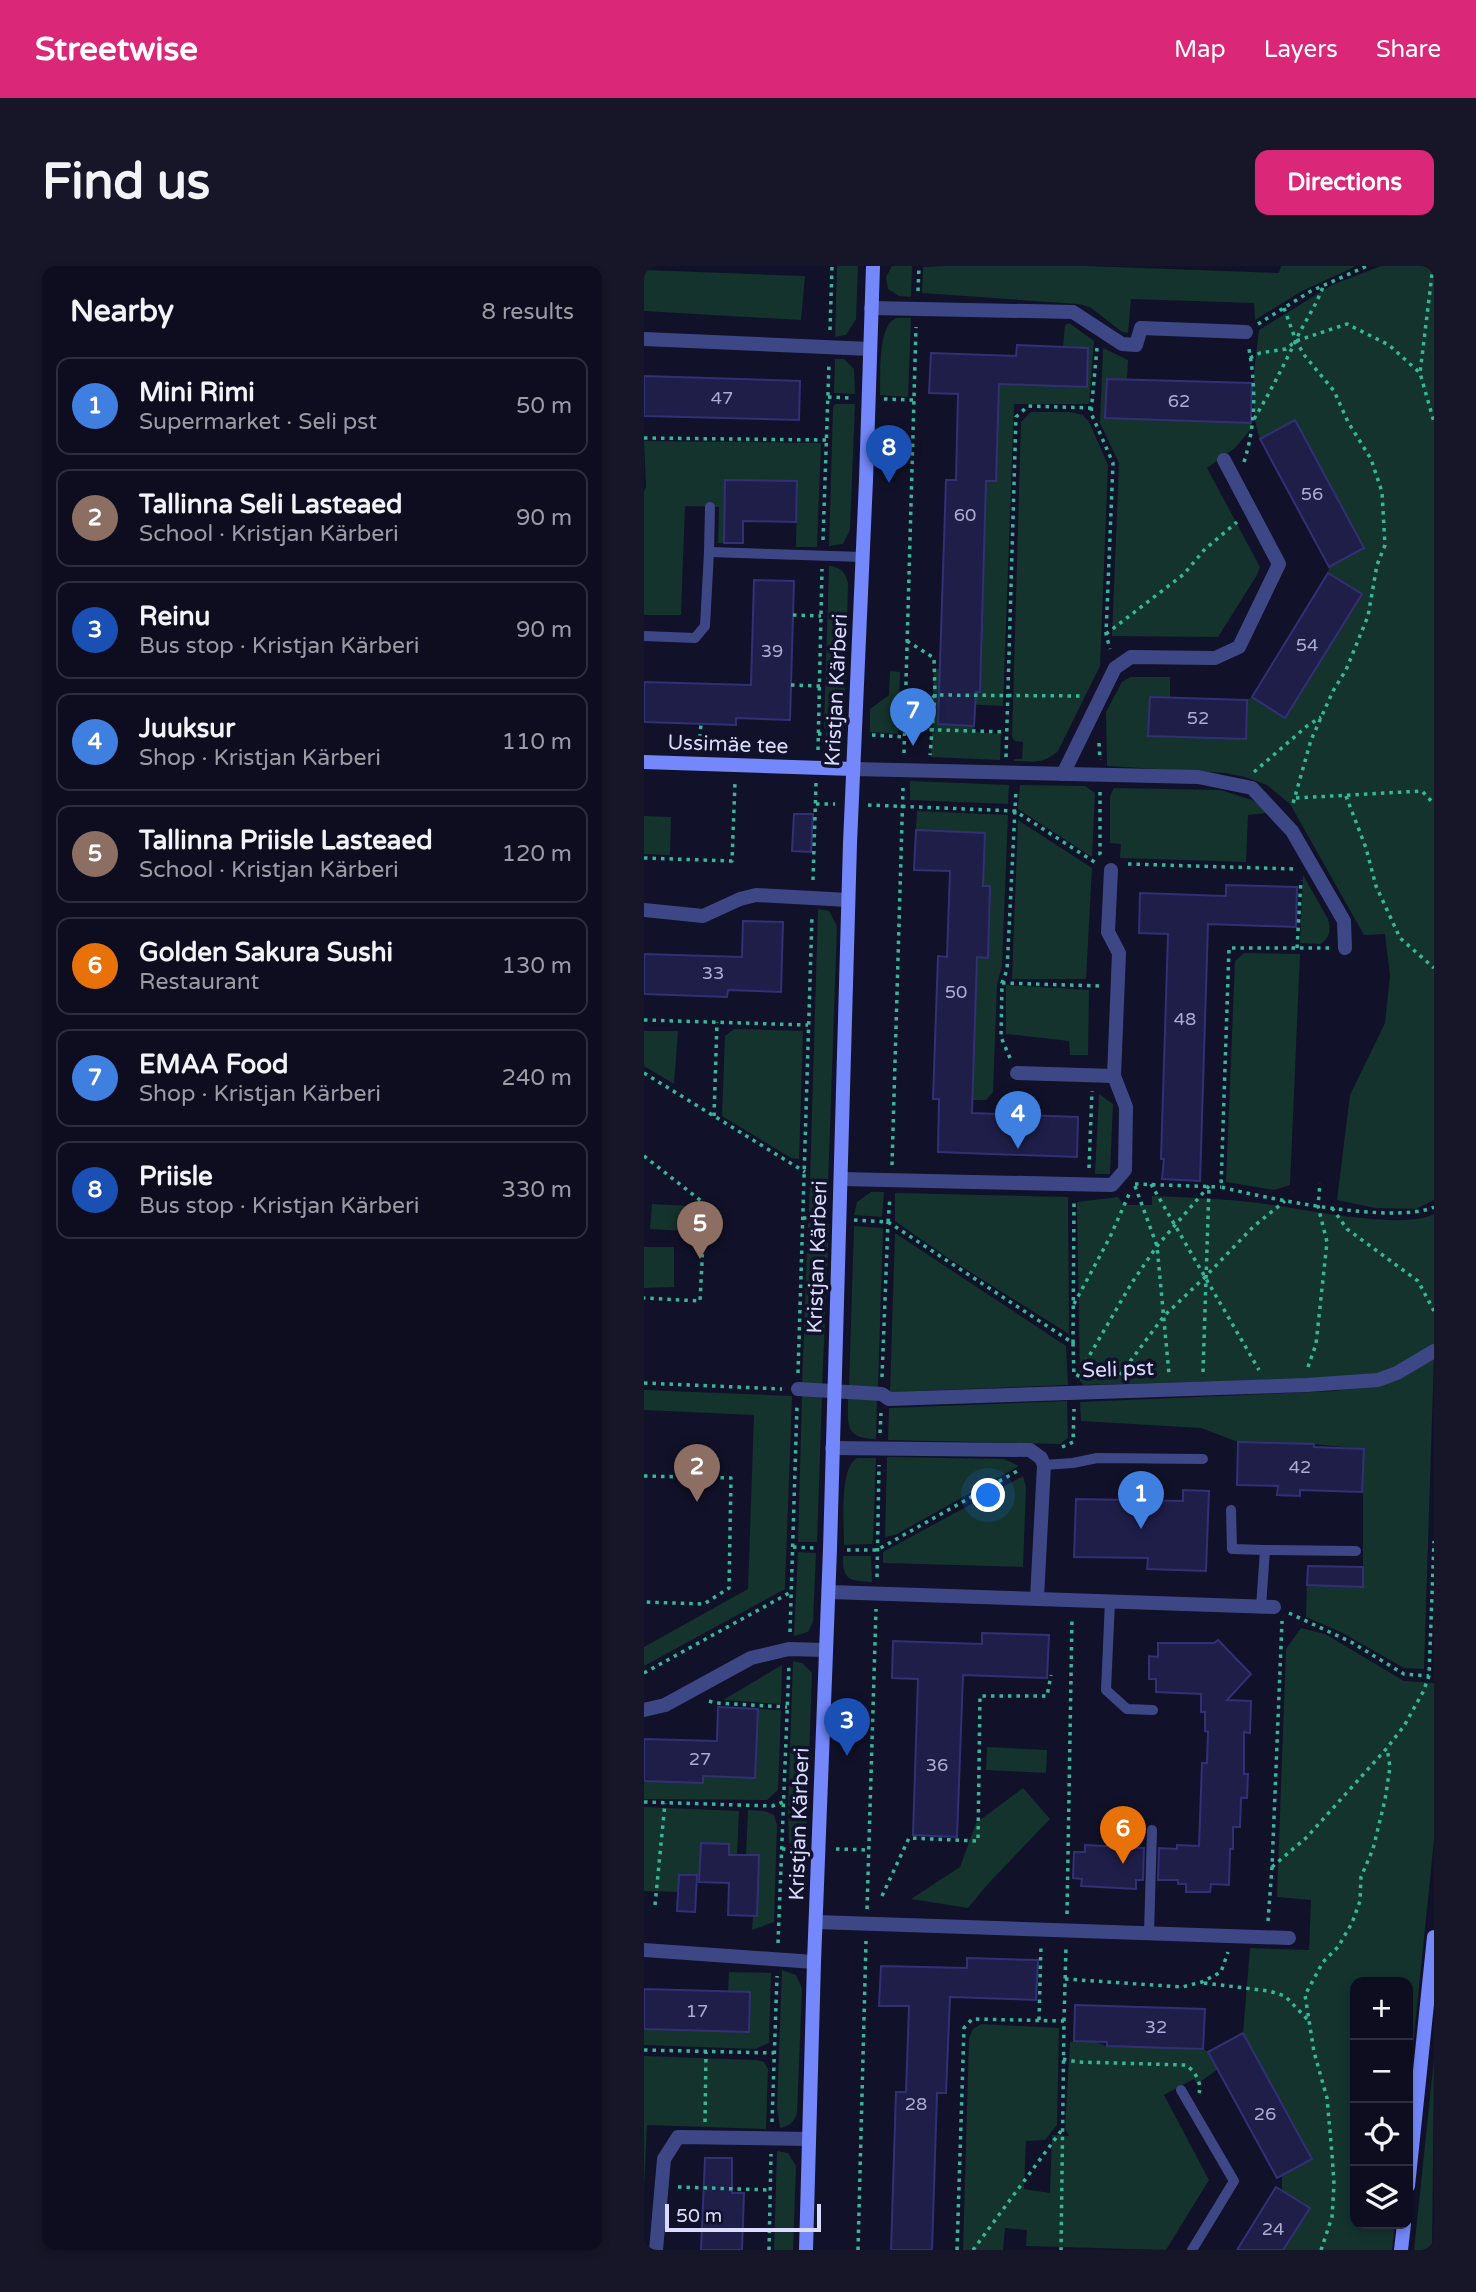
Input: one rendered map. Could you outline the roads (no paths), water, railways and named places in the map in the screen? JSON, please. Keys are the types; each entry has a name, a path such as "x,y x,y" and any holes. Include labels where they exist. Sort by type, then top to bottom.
{"street":[{"name":"Kristjan Kärberi","path":"806,2250 841,1219 848,900 873,266"},
{"path":"872,308 1073,312 1122,344 1136,345 1141,328 1245,332"},
{"path":"644,339 870,349"},
{"path":"1063,774 1115,668 1131,657 1215,658 1239,647 1279,564 1224,460"},
{"name":"Ussimäe tee","path":"644,762 853,769"},
{"path":"853,769 1198,777 1252,788 1292,831 1344,921 1345,948"},
{"path":"841,1179 1112,1185 1125,1170 1126,1107 1114,1076 1119,953 1108,932 1112,866"},
{"path":"644,910 703,916 740,899 756,895 848,900"},
{"path":"1017,1073 1114,1076"},
{"name":"Seli pst","path":"798,1389 882,1394 889,1399 1301,1385 1378,1380 1397,1373 1434,1351"},
{"path":"832,1448 1030,1450 1041,1458 1044,1465 1037,1598"},
{"path":"829,1592 1267,1607"},
{"path":"644,1710 665,1705 751,1658 789,1649 826,1650"},
{"path":"816,1922 1289,1938"},
{"path":"1410,2166 1434,1937"},
{"path":"644,1950 814,1962"},
{"path":"656,2250 664,2159 678,2137 809,2139"},
{"path":"1401,2250 1403,2229"}],"lane":[{"path":"644,636 695,638 705,626 710,507"},
{"path":"709,552 863,557"},
{"path":"1044,1465 1073,1464 1097,1458 1203,1459"},
{"path":"1231,1510 1231,1549 1356,1551"},
{"path":"1265,1550 1267,1607"},
{"path":"1110,1601 1106,1690 1127,1709 1153,1710"},
{"path":"1149,1933 1152,1830"},
{"path":"1181,2090 1234,2181 1192,2250"}],"place":[{"name":"Priisle","path":"889,483"},
{"name":"EMAA Food","path":"913,746"},
{"name":"Juuksur","path":"1018,1149"},
{"name":"Tallinna Priisle Lasteaed","path":"700,1259"},
{"name":"Tallinna Seli Lasteaed","path":"697,1502"},
{"name":"Mini Rimi","path":"1141,1529"},
{"name":"Reinu","path":"847,1756"},
{"name":"Golden Sakura Sushi","path":"1123,1864"}]}
